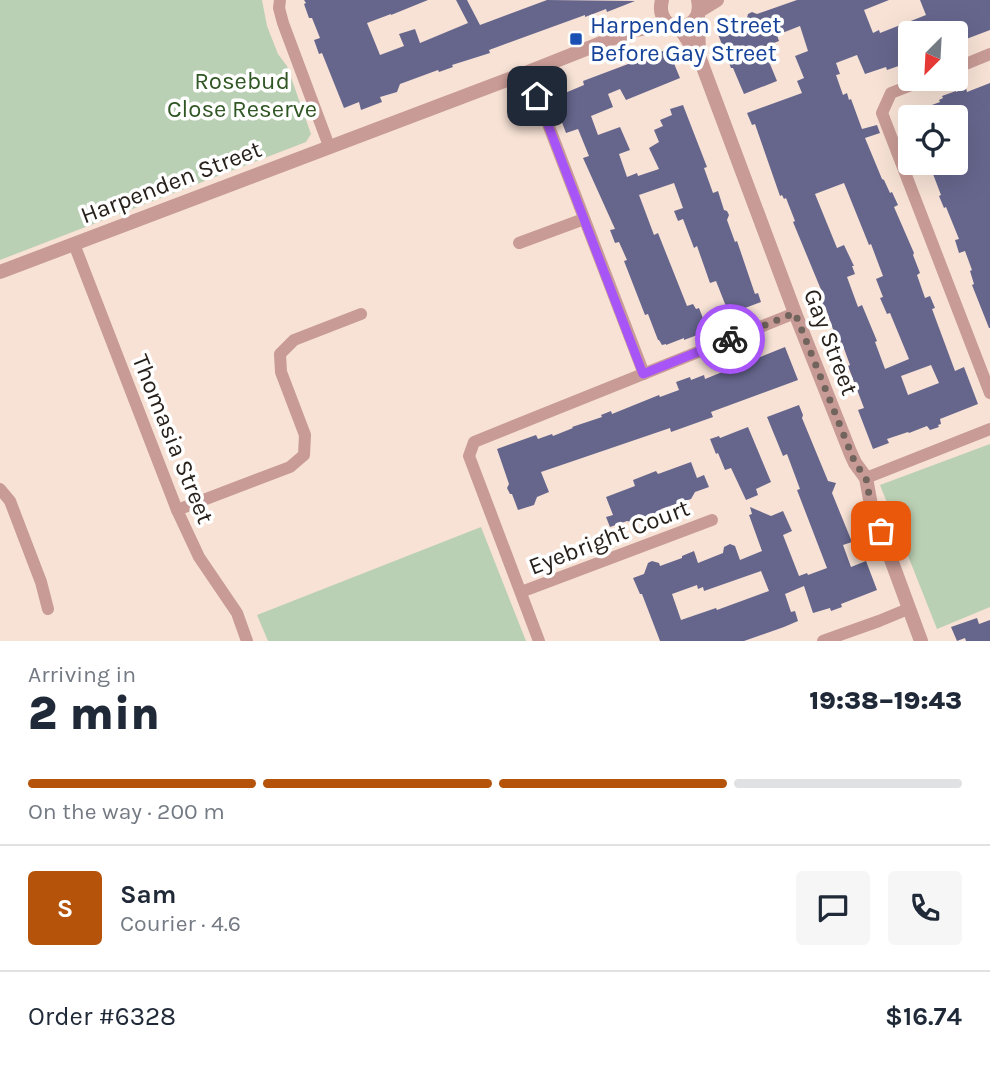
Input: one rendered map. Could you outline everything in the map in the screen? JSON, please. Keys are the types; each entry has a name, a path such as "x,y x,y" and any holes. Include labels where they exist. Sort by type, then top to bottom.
{"street":[{"path":"280,0 283,23 329,146"},
{"name":"Harpenden Street","path":"0,272 634,30 690,24 698,9 717,0"},
{"name":"Harpenden Street","path":"661,2 663,17 676,26"},
{"name":"Harpenden Street","path":"634,30 661,2"},
{"name":"Gay Street","path":"698,9 699,59"},
{"name":"Gay Street","path":"676,26 699,59 795,313 855,463 866,478 871,505 921,641"},
{"path":"968,63 990,54"},
{"path":"528,72 643,374"},
{"path":"898,90 891,93 882,113 990,393"},
{"path":"519,243 584,219"},
{"name":"Thomasia Street","path":"74,244 177,510 199,557 237,613 247,641"},
{"path":"539,641 469,456 474,442 795,313"},
{"path":"177,510 290,467 303,455 305,435 281,372 280,354 294,341 360,314"},
{"path":"866,478 990,429"},
{"path":"0,489 10,501 41,582 48,609"},
{"name":"Eyebright Court","path":"521,592 712,520"},
{"path":"822,641 908,609"}],"green space":[{"name":"Rosebud Close Reserve","path":"0,0 262,0 267,26 278,54 287,66 311,134 306,142 0,260"},
{"path":"990,444 990,607 937,629 880,485"},
{"path":"481,527 526,641 268,641 257,615"}],"building":[{"path":"304,0 428,0 367,23 380,55 404,46 399,34 415,29 420,43 468,23 456,0 467,0 480,25 547,0 635,1 607,12 606,9 585,15 489,50 490,53 452,65 453,67 400,84 397,92 380,97 382,102 361,110 359,102 344,108 322,53 319,54 314,40 320,38 312,18 309,18"},
{"path":"797,0 889,0 864,10 873,33 898,26 898,66 865,74 857,55 836,63 840,74 836,75 843,95 847,93 849,100 851,99 862,129 877,125 880,133 865,138 882,179 898,205 894,207 914,253 920,273 917,275 925,298 930,296 935,308 932,309 955,371 964,367 978,404 940,419 939,427 930,430 927,426 887,439 889,443 873,449 858,410 864,408 842,343 834,339 825,306 819,304 818,299 822,292 786,198 780,196 755,124 752,125 747,113 802,93 797,81 804,78 795,56 808,51 800,26 777,35 779,41 763,47 777,81 744,94 716,29 747,18 752,12 757,14","holes":["844,183 869,245 871,244 883,276 876,279 883,297 880,298 887,314 890,313 909,359 885,369 875,342 877,341 862,305 858,307 847,277 855,274 854,266 844,245 837,248 815,194","931,365 939,383 908,395 901,376"]},
{"path":"920,0 990,0 990,30 968,38 968,21 911,21 926,15"},
{"path":"668,49 680,78 626,100 620,89 608,94 613,107 591,116 598,135 620,127 630,150 619,154 627,177 637,173 638,176 659,169 649,148 659,142 654,130 663,126 660,120 672,115 670,109 683,105 707,167 704,168 713,193 718,191 724,210 729,215 727,220 735,242 737,241 755,294 758,293 761,302 729,314 716,281 710,283 697,246 694,248 683,219 678,221 674,211 683,208 674,183 639,195 654,235 658,233 687,306 693,304 696,309 699,308 708,331 662,345 648,314 645,315 619,242 615,243 610,230 615,229 583,158 589,156 578,129 566,133 552,96 553,88 557,86 563,87 565,93 584,85 583,81"},
{"path":"990,83 990,328 972,285 972,270 965,251 959,253 955,240 959,239 939,196 941,195 933,175 968,175 968,105 932,105 940,102 942,96 956,91 967,92"},
{"path":"785,347 798,380 711,412 713,417 671,432 670,428 541,472 549,492 537,497 534,505 518,510 507,488 509,484 497,449 536,435 538,439 552,434 553,436 611,411 612,414 679,390 676,382 704,375 705,379 742,364 741,360 751,356 753,360"},
{"path":"799,405 828,481 836,483 832,493 852,542 843,545 851,567 866,561 877,590 841,604 842,607 831,611 830,608 813,613 804,586 785,594 791,612 795,611 798,621 784,627 744,641 660,641 633,578 644,574 648,563 652,561 660,566 694,551 698,563 723,553 724,547 730,544 735,546 740,560 762,551 749,515 752,514 750,507 771,516 783,511 792,531 783,535 799,576 827,568 797,490 800,489 787,454 783,456 767,417","holes":["761,571 769,591 681,620 672,594 697,585 698,589 703,587 704,591"]},
{"path":"748,427 771,482 756,489 758,495 746,500 731,468 725,470 710,439"},
{"path":"691,462 697,478 704,475 709,487 695,492 691,499 661,509 658,517 653,519 638,514 631,522 610,527 606,517 613,515 606,497 635,486 633,480"},
{"path":"977,618 979,624 990,620 990,641 966,641 965,638 957,641 951,627"}],"way so far":[{"path":"730,339 795,313 855,463 866,478 871,505 881,531"}],"place":[{"name":"Harpenden Street Before Gay Street","path":"576,39"}],"route":[{"path":"537,96 643,374 730,339"}]}
